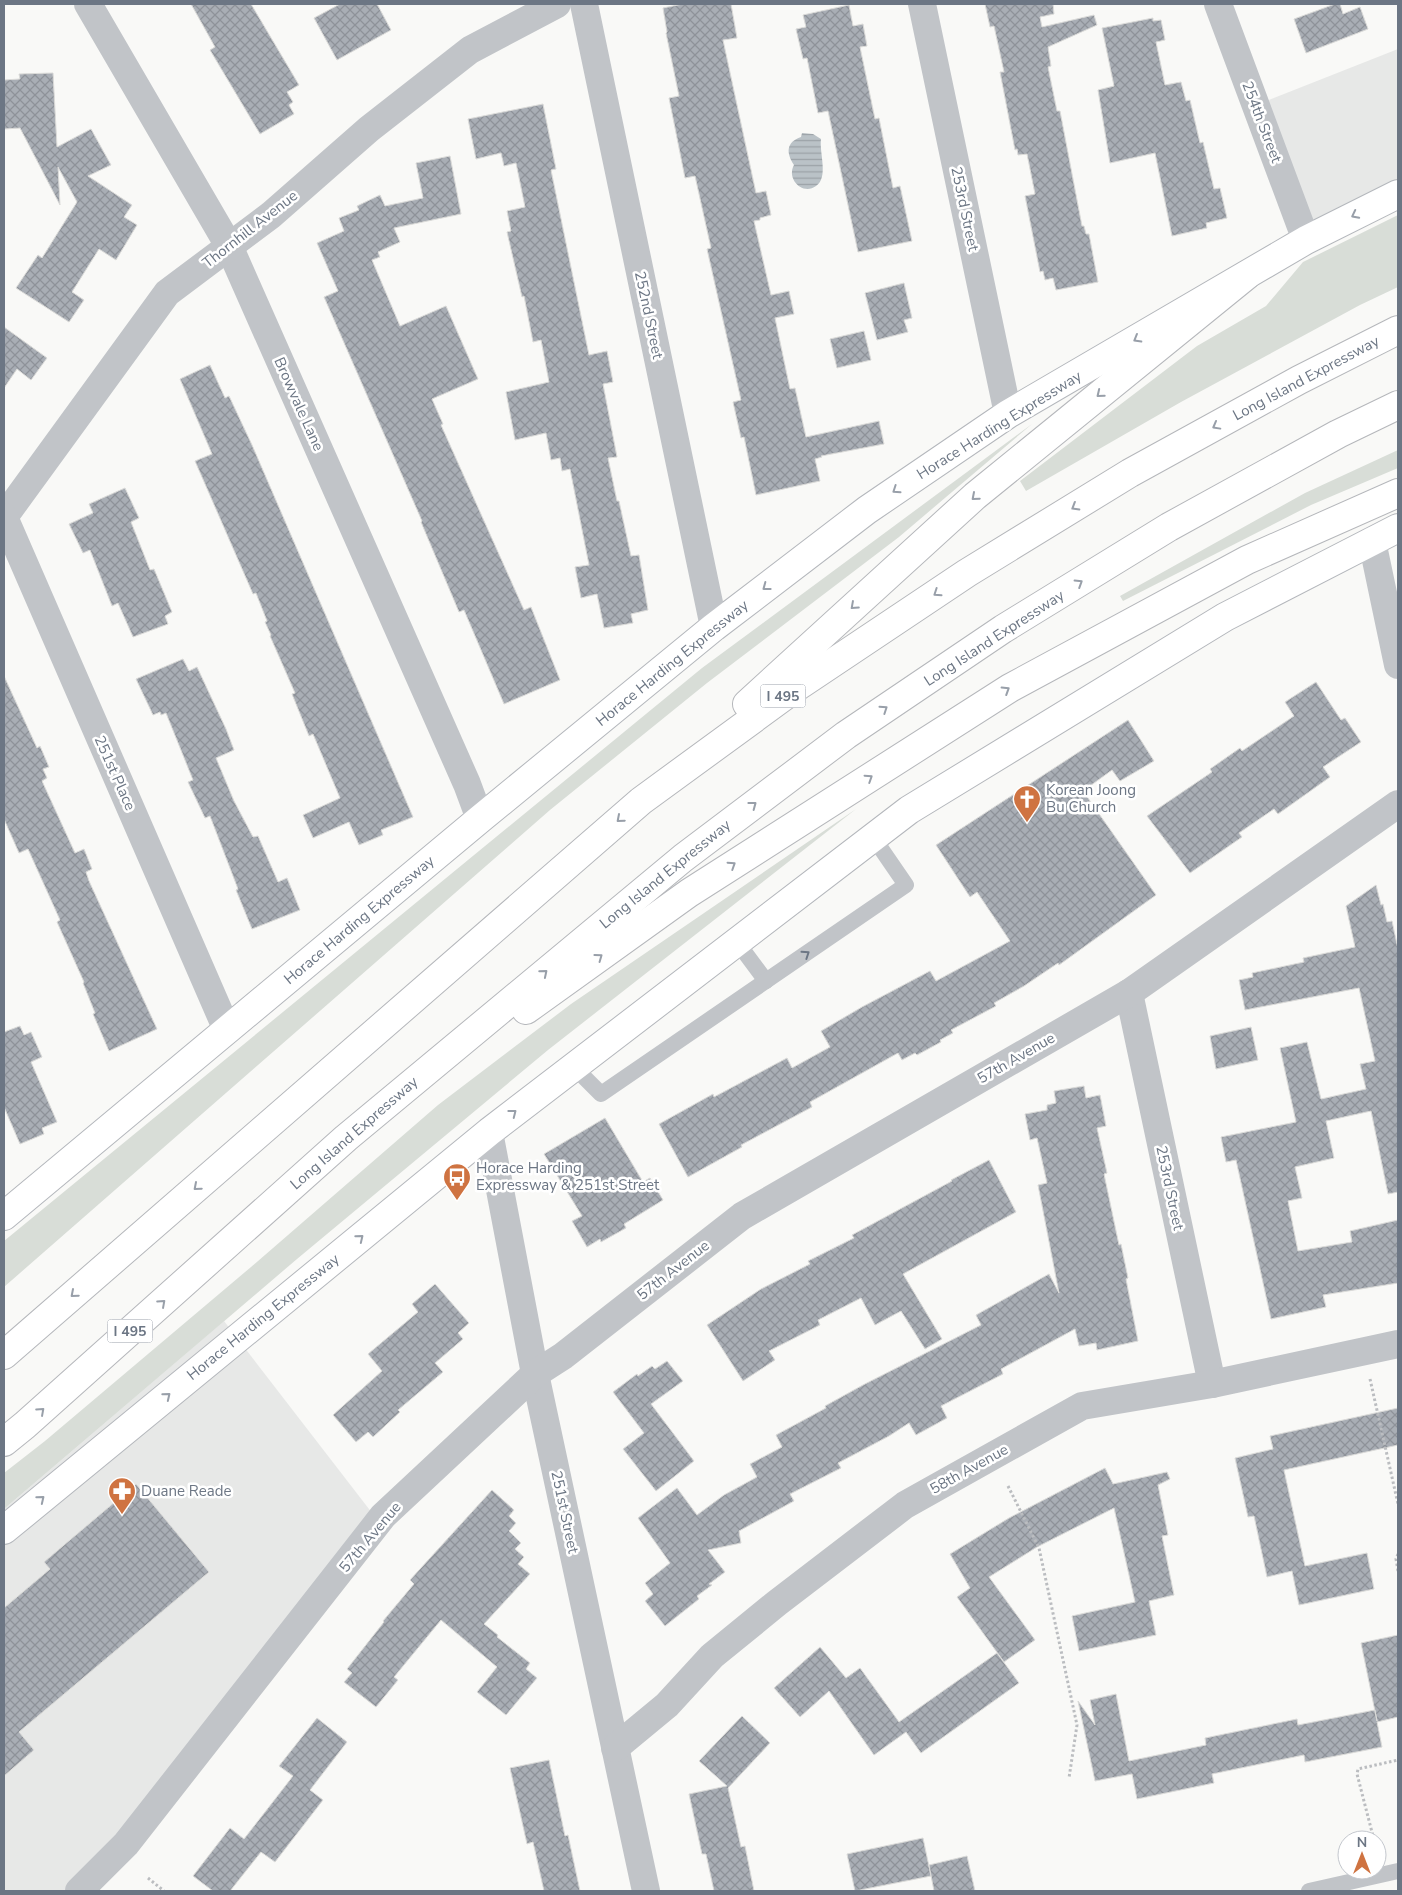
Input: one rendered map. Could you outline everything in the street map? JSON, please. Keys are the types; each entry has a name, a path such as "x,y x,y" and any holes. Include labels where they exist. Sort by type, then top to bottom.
{"main road":[{"name":"Horace Harding Expressway","path":"4,1216 480,819 714,627 867,510 1008,414 1306,240 1398,194"},
{"path":"641,801 975,496 1247,275"},
{"name":"Long Island Expressway","path":"4,1355 641,801 801,684 967,573 1130,473 1299,380 1398,330"},
{"name":"Long Island Expressway","path":"4,1442 346,1138 683,858 846,735 1003,629 1169,527 1338,434 1398,405"},
{"path":"346,1138 689,893 1010,688 1247,560 1398,493"},
{"name":"Horace Harding Expressway","path":"4,1530 489,1132 909,810 1225,617 1398,528"}],"street":[{"name":"Browvale Lane","path":"88,4 229,246 467,784 480,819"},
{"name":"Thornhill Avenue","path":"4,517 167,293 271,215 369,129 470,50 557,4"},
{"name":"252nd Street","path":"584,4 714,627"},
{"name":"253rd Street","path":"922,4 1008,414"},
{"name":"254th Street","path":"1218,4 1306,240"},
{"name":"251st Place","path":"4,517 227,1030"},
{"path":"1372,541 1398,665"},
{"name":"57th Avenue","path":"78,1891 126,1844 384,1516 535,1374 563,1356 742,1216 1129,993 1398,804"},
{"name":"253rd Street","path":"1129,993 1212,1384"},
{"name":"251st Street","path":"489,1132 535,1374 646,1891"},
{"name":"58th Avenue","path":"616,1748 668,1705 712,1656 777,1603 905,1505 1082,1406 1212,1384 1398,1344"}],"lane":[{"path":"574,1067 601,1094 906,885 873,838"},
{"path":"737,942 766,981"},
{"path":"1309,1891 1398,1871"}],"path":[{"path":"1370,1379 1398,1504"},
{"path":"1008,1486 1039,1548 1077,1725 1069,1778"},
{"path":"1398,1554 1396,1558 1398,1571"},
{"path":"1371,1830 1357,1774 1358,1769 1398,1760"},
{"path":"148,1878 164,1891"}],"shaded area":[{"path":"1398,49 1398,194 1306,240 1256,105"},
{"path":"802,133 813,134 821,139 822,177 820,182 811,189 801,187 792,176 794,165 789,148 792,142 801,137"},
{"path":"1398,215 1398,287 1360,305 1181,402 1026,491 1020,481 1197,346 1266,306 1303,262"},
{"path":"1032,424 899,537 707,683 550,810 4,1287 4,1241 702,668"},
{"path":"1398,450 1398,468 1311,505 1123,601 1120,596 1305,493"},
{"path":"856,809 548,1050 297,1259 4,1509 4,1473 45,1441 251,1267 438,1105 571,1004"},
{"path":"224,1321 379,1522 76,1891 4,1891 4,1509"}],"building":[{"path":"191,4 251,4 299,85 287,92 293,102 289,105 294,114 260,134 210,50 215,47"},
{"path":"340,4 377,4 391,30 337,60 314,18"},
{"path":"683,4 731,4 737,38 723,40 756,193 766,191 771,215 754,221 771,295 789,291 794,314 775,318 790,389 795,388 806,437 879,421 884,444 821,456 815,459 820,481 756,495 744,437 741,438 733,402 741,400 707,249 711,248 695,176 685,178 669,98 679,96 666,33 663,8"},
{"path":"985,4 1053,4 1054,14 1040,17 1042,27 1094,15 1097,25 1048,47 1051,66 1048,67 1057,111 1060,111 1082,226 1084,226 1086,234 1089,234 1098,282 1056,290 1053,278 1045,280 1043,271 1040,272 1025,196 1035,194 1027,154 1018,155 1017,149 1015,150 1000,72 1004,72 994,26 990,27"},
{"path":"1335,4 1340,4 1343,14 1360,7 1368,29 1306,53 1294,19"},
{"path":"849,5 853,26 863,24 867,46 860,47 875,119 879,118 893,188 900,186 912,241 858,252 828,111 818,113 807,58 803,59 796,29 806,27 803,15"},
{"path":"1153,18 1153,21 1161,20 1165,40 1156,42 1165,85 1181,82 1186,101 1190,100 1200,143 1203,142 1214,189 1220,188 1227,218 1206,223 1207,228 1172,236 1155,153 1110,163 1098,90 1114,86 1102,28"},
{"path":"53,73 57,147 91,129 111,165 88,176 132,205 124,217 137,225 116,260 99,249 72,292 84,300 69,322 16,288 38,255 42,258 77,202 58,167 60,205 20,128 4,129 4,80 20,79 19,74"},
{"path":"543,104 556,169 551,170 589,355 607,351 613,382 603,384 617,457 608,458 631,556 639,555 648,610 631,614 633,623 604,628 597,594 581,598 575,567 589,565 570,469 562,471 560,458 551,460 546,433 515,440 506,392 549,382 541,340 533,342 524,296 522,297 507,232 511,231 507,211 525,207 516,163 504,166 501,153 476,159 468,119"},
{"path":"450,156 461,214 394,228 400,242 378,252 380,257 372,260 400,326 446,306 478,379 432,399 443,424 441,425 524,610 531,607 560,680 504,704 464,610 459,612 422,521 324,297 338,291 317,243 344,231 339,218 359,210 357,206 380,195 385,206 423,198 416,163"},
{"path":"904,283 912,318 904,320 908,332 877,340 865,293"},
{"path":"4,327 47,358 31,380 17,369 4,388"},
{"path":"864,331 871,360 837,368 830,339"},
{"path":"210,365 225,398 229,396 252,445 413,817 381,830 383,835 359,845 349,822 313,838 303,815 340,798 313,734 309,736 292,694 295,693 270,636 265,622 267,621 256,593 253,594 195,461 212,454 180,379"},
{"path":"125,488 139,518 131,522 150,570 154,569 172,612 165,616 168,624 133,637 118,603 112,606 90,550 83,553 69,524 93,513 89,504"},
{"path":"183,659 189,671 197,667 234,750 216,758 234,801 253,837 258,836 278,882 287,878 300,910 252,929 210,816 205,818 188,782 193,780 166,713 161,715 160,712 153,715 136,679"},
{"path":"4,676 37,748 40,746 49,767 43,769 47,778 42,781 75,853 84,849 92,869 86,872 89,881 157,1029 109,1051 93,1014 95,1013 84,982 57,922 60,920 28,849 19,853 4,819"},
{"path":"1316,682 1341,720 1345,718 1361,742 1323,767 1330,777 1278,814 1274,809 1239,833 1242,837 1190,873 1147,816 1212,772 1210,769 1240,748 1242,751 1294,716 1285,702"},
{"path":"1128,720 1154,761 1120,781 1112,770 1083,791 1156,895 1059,965 1058,963 994,1003 996,1006 951,1030 953,1033 940,1040 941,1042 917,1055 915,1053 902,1060 898,1053 810,1102 812,1107 741,1145 742,1147 688,1177 659,1124 713,1094 714,1097 787,1058 792,1068 830,1047 821,1031 862,1007 930,971 936,981 1010,941 977,892 970,897 936,845"},
{"path":"1376,885 1387,922 1392,921 1398,949 1398,1192 1388,1194 1371,1111 1326,1121 1334,1158 1295,1167 1302,1198 1288,1201 1298,1251 1352,1242 1350,1231 1398,1220 1398,1283 1323,1295 1326,1307 1271,1319 1236,1160 1226,1162 1221,1137 1296,1122 1280,1048 1307,1042 1321,1099 1366,1089 1360,1064 1375,1061 1359,988 1245,1010 1239,980 1253,977 1252,973 1304,962 1303,958 1355,947 1346,906"},
{"path":"20,1026 24,1035 31,1032 42,1057 31,1062 57,1122 42,1128 44,1134 20,1144 4,1107 4,1032"},
{"path":"1251,1027 1258,1060 1216,1069 1210,1036"},
{"path":"1084,1086 1086,1098 1100,1095 1106,1126 1097,1128 1107,1173 1104,1174 1128,1278 1126,1279 1138,1341 1097,1350 1096,1343 1079,1346 1075,1329 1001,1369 1003,1374 941,1406 947,1418 916,1435 909,1423 889,1436 838,1463 841,1468 790,1494 794,1501 739,1531 741,1543 708,1550 725,1572 697,1596 699,1599 665,1626 645,1601 653,1594 645,1583 670,1563 638,1518 677,1488 697,1515 724,1495 757,1477 750,1464 782,1447 776,1435 826,1408 825,1406 863,1385 981,1325 976,1315 1049,1274 1059,1293 1038,1185 1047,1183 1037,1138 1030,1140 1025,1114 1047,1110 1047,1105 1056,1103 1054,1091"},
{"path":"605,1118 643,1182 650,1178 663,1200 624,1224 626,1228 601,1242 600,1239 587,1247 572,1221 582,1216 544,1154"},
{"path":"989,1160 1016,1212 903,1274 942,1339 925,1349 901,1311 875,1325 861,1298 818,1320 820,1325 769,1351 775,1360 743,1381 707,1325 761,1289 810,1264 808,1261 854,1238 852,1235"},
{"path":"435,1284 469,1323 458,1333 463,1339 435,1363 443,1372 398,1410 400,1412 373,1437 368,1432 356,1442 333,1415 382,1371 368,1354 418,1312 412,1304"},
{"path":"667,1361 683,1381 651,1404 694,1461 656,1491 623,1449 644,1433 613,1392 637,1374 638,1376 652,1366 655,1369"},
{"path":"1398,1408 1398,1445 1284,1470 1305,1566 1367,1553 1374,1589 1299,1605 1292,1571 1267,1577 1254,1516 1248,1517 1235,1458 1273,1449 1270,1436"},
{"path":"1105,1468 1113,1484 1167,1472 1170,1479 1158,1485 1168,1535 1162,1536 1174,1595 1149,1601 1156,1635 1079,1651 1072,1616 1135,1602 1114,1508 1037,1547 989,1577 1035,1640 1004,1662 957,1597 970,1588 950,1554 1009,1518"},
{"path":"136,1484 209,1572 19,1732 34,1750 4,1776 4,1608 50,1569 44,1562"},
{"path":"492,1490 514,1510 509,1516 516,1523 509,1531 521,1543 515,1549 524,1557 518,1564 530,1574 484,1624 498,1635 497,1637 530,1663 526,1669 537,1678 506,1715 477,1692 497,1667 441,1620 394,1677 398,1680 376,1707 344,1682 352,1673 347,1669 414,1584 410,1580"},
{"path":"1398,1635 1398,1717 1377,1722 1382,1747 1305,1762 1304,1755 1212,1774 1214,1783 1137,1799 1132,1774 1095,1781 1078,1701 1095,1725 1090,1700 1116,1694 1129,1761 1206,1745 1205,1738 1297,1719 1298,1725 1375,1710 1361,1643"},
{"path":"820,1647 846,1678 860,1668 899,1722 997,1653 1019,1683 921,1753 906,1732 874,1755 829,1691 800,1717 774,1688"},
{"path":"742,1716 770,1743 728,1788 741,1847 745,1846 754,1891 714,1891 706,1854 702,1854 689,1794 727,1786 699,1761"},
{"path":"317,1718 347,1742 310,1790 323,1800 275,1862 261,1852 230,1891 213,1891 193,1876 230,1828 244,1839 293,1776 279,1766"},
{"path":"549,1760 565,1836 568,1835 580,1891 544,1891 533,1842 527,1844 510,1768"},
{"path":"923,1838 931,1876 855,1891 847,1854"},
{"path":"967,1856 975,1891 934,1891 929,1865"}],"place":[{"name":"Korean Joong Bu Church","path":"1027,823"},
{"name":"Horace Harding Expressway & 251st Street","path":"457,1201"},
{"name":"Duane Reade","path":"122,1515"}]}
